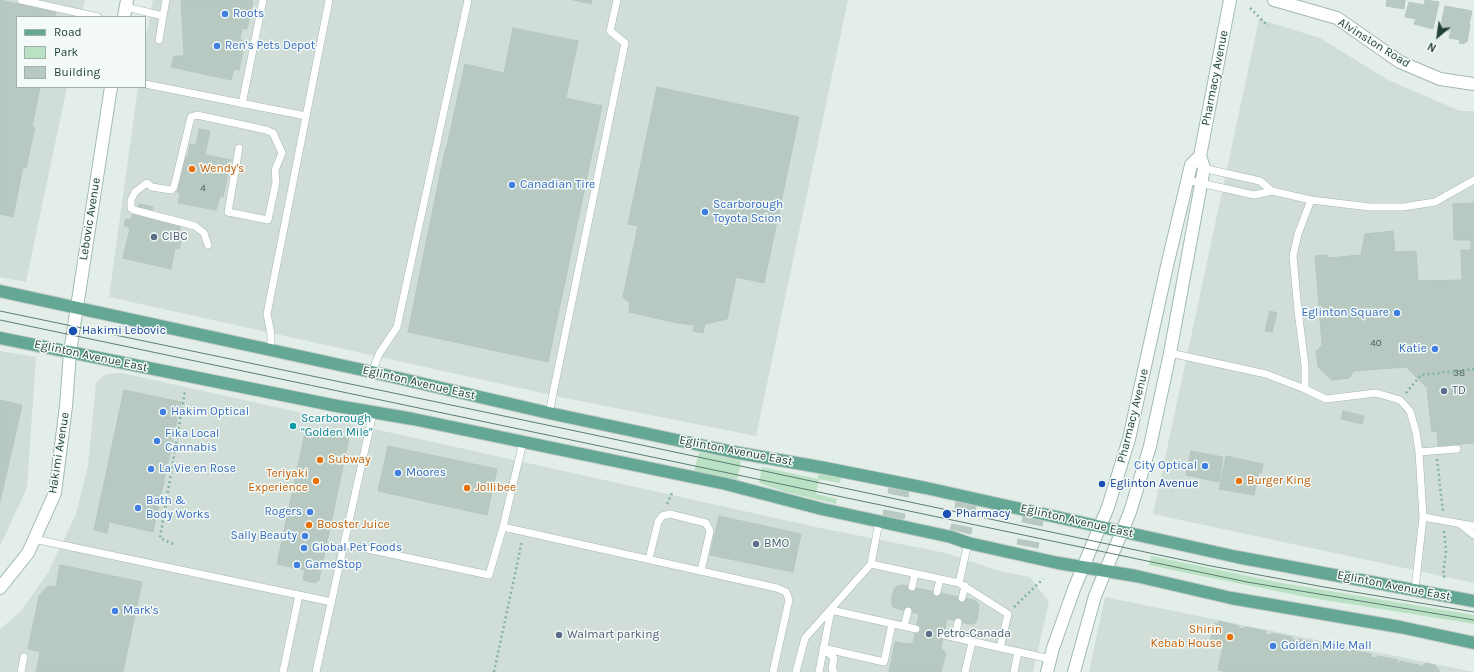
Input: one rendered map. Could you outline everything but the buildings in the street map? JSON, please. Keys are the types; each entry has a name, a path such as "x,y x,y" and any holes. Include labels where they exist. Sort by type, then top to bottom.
{"main road":[{"name":"Eglinton Avenue East","path":"0,291 372,372 549,413 733,452 918,487 1264,562 1474,601"},
{"name":"Eglinton Avenue East","path":"0,338 373,413 413,419 745,488 822,509 951,537 968,543 1083,567 1156,580 1232,598 1400,627 1474,643"}],"street":[{"name":"Pharmacy Avenue","path":"1074,672 1095,596 1130,512 1150,446 1170,353 1204,168 1200,156 1230,0"},
{"name":"Alvinston Road","path":"1274,0 1336,18 1400,62 1440,79 1474,84"},
{"name":"Lebovic Avenue","path":"70,352 111,88"},
{"name":"Pharmacy Avenue","path":"1047,672 1055,641 1108,507 1130,439 1187,180 1191,166 1200,156"},
{"name":"Hakimi Avenue","path":"0,588 28,553 55,493 66,406 70,352"}],"lane":[{"path":"21,0 93,16"},
{"path":"160,40 166,0"},
{"path":"242,104 263,0"},
{"path":"271,350 271,334 267,314 329,0"},
{"path":"372,372 379,354 398,327 468,0"},
{"path":"549,413 625,43 610,31 616,0"},
{"path":"126,8 163,16"},
{"path":"146,84 306,116"},
{"path":"208,245 204,233 196,226 134,210 131,208 131,200 135,192 147,183 152,187 171,190 174,187 191,117 197,116 266,130 273,133 282,153 275,170 276,182 268,220 228,212 239,148"},
{"path":"1191,166 1260,181 1272,191"},
{"path":"1187,180 1254,195 1272,191 1311,200 1370,207 1403,207 1435,202 1474,180"},
{"path":"1305,389 1305,365 1298,312 1294,256 1298,234 1311,200"},
{"path":"1170,353 1266,374 1326,399 1376,393 1400,400 1410,410 1416,432 1419,452 1423,517 1415,589"},
{"path":"316,672 373,413"},
{"path":"344,544 489,575 503,527 523,442"},
{"path":"1419,452 1457,449"},
{"path":"649,559 658,522 662,516 670,514 706,523 710,531 702,571"},
{"path":"1423,517 1474,526"},
{"path":"796,672 804,638 831,610 871,564 879,522"},
{"path":"1459,524 1474,535"},
{"path":"503,527 777,588 786,592 789,600 773,672"},
{"path":"34,539 332,602"},
{"path":"962,598 962,585 968,543"},
{"path":"871,564 962,585 1008,614 1000,648"},
{"path":"912,587 915,573"},
{"path":"937,592 940,579"},
{"path":"283,672 299,596"},
{"path":"831,610 916,629"},
{"path":"820,671 831,610"},
{"path":"904,626 908,611"},
{"path":"955,638 958,622"},
{"path":"823,648 884,662 892,624"},
{"path":"944,635 1050,659"},
{"path":"965,672 972,642"},
{"path":"823,648 834,658 832,669 834,672"},
{"path":"1014,672 1018,652"},
{"path":"21,672 24,657"}],"path":[{"path":"1250,8 1268,26"},
{"path":"1400,400 1421,375 1474,369"},
{"path":"173,544 160,538 185,391"},
{"path":"494,672 524,531"},
{"path":"1012,609 1043,580"}],"shaded area":[{"path":"0,0 85,0 81,16 16,16 16,88 67,88 26,282 0,277"},
{"path":"153,0 848,0 756,436 565,398 109,297 138,88 146,88 146,36"},
{"path":"1259,19 1320,38 1386,79 1460,111 1474,111 1474,583 1153,514"},
{"path":"0,351 36,357 27,488 0,546"},
{"path":"122,373 816,527 946,553 996,570 1030,577 1049,602 1033,672 0,672 0,629 21,611 48,573 76,514 88,466 96,383 106,374"},
{"path":"1105,597 1474,672 1089,672"}],"green space":[{"path":"699,452 741,461 737,480 694,471"},
{"path":"762,467 818,479 818,475 821,474 841,478 840,483 819,479 816,494 837,499 836,504 786,492 759,483"},
{"path":"1151,556 1282,583 1474,615 1474,624 1306,597 1149,565"}],"tram line":[{"path":"0,311 571,430 1211,566 1324,587 1474,612"},
{"path":"0,320 1247,582 1474,620"}],"place":[{"name":"Roots","path":"225,14"},
{"name":"Ren's Pets Depot","path":"217,46"},
{"name":"Wendy's","path":"192,169"},
{"name":"Canadian Tire","path":"512,185"},
{"name":"Scarborough Toyota Scion","path":"705,212"},
{"name":"CIBC","path":"154,237"},
{"name":"Eglinton Square","path":"1397,313"},
{"name":"Hakimi Lebovic","path":"73,331"},
{"name":"Katie","path":"1435,349"},
{"name":"TD","path":"1444,391"},
{"name":"Hakim Optical","path":"163,412"},
{"name":"Scarborough \"Golden Mile\"","path":"293,426"},
{"name":"Fika Local Cannabis","path":"157,441"},
{"name":"Subway","path":"320,460"},
{"name":"City Optical","path":"1205,466"},
{"name":"La Vie en Rose","path":"151,469"},
{"name":"Moores","path":"398,473"},
{"name":"Teriyaki Experience","path":"316,481"},
{"name":"Burger King","path":"1239,481"},
{"name":"Eglinton Avenue","path":"1102,484"},
{"name":"Jollibee","path":"467,488"},
{"name":"Bath & Body Works","path":"138,508"},
{"name":"Rogers","path":"310,512"},
{"name":"Pharmacy","path":"947,514"},
{"name":"Booster Juice","path":"309,525"},
{"name":"Sally Beauty","path":"305,536"},
{"name":"BMO","path":"756,544"},
{"name":"Global Pet Foods","path":"304,548"},
{"name":"GameStop","path":"297,565"},
{"name":"Mark's","path":"115,611"},
{"name":"Petro-Canada","path":"929,634"},
{"name":"Walmart parking","path":"559,635"},
{"name":"Shirin Kebab House","path":"1230,637"},
{"name":"Golden Mile Mall","path":"1273,646"}]}
